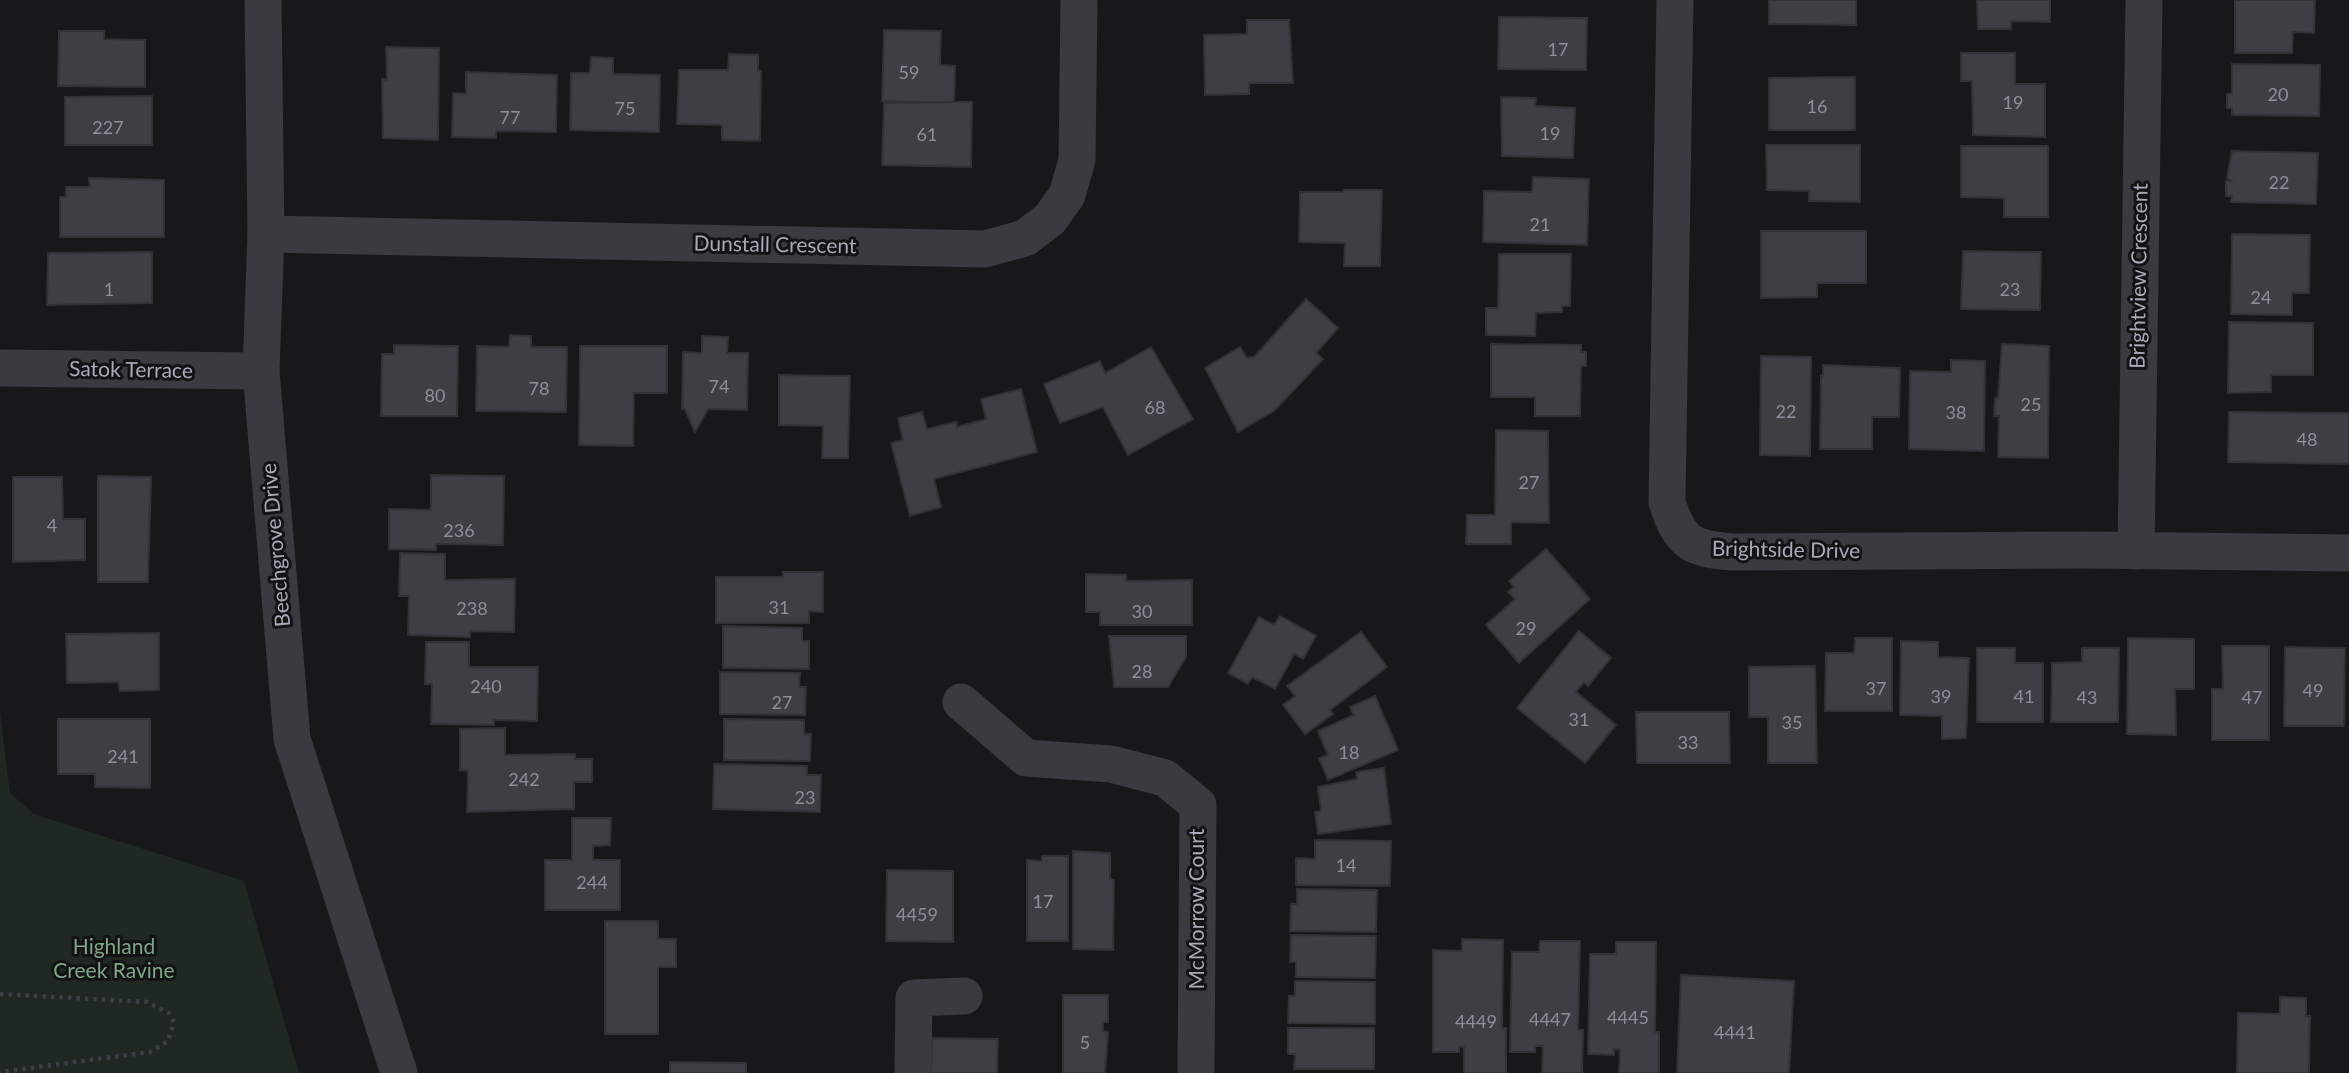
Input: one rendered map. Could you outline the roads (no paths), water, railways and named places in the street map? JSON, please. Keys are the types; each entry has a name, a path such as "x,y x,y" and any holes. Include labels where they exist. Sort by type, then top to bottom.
{"street":[{"name":"Beechgrove Drive","path":"263,0 266,234 261,372 292,739 399,1073"},
{"name":"Dunstall Crescent","path":"266,234 985,249 1025,239 1050,219 1067,195 1077,160 1079,0"},
{"name":"Brightside Drive","path":"1675,0 1667,502 1676,529 1701,550 2349,553"},
{"name":"Brightview Crescent","path":"2136,551 2144,0"},
{"name":"Satok Terrace","path":"0,368 261,372"},
{"name":"McMorrow Court","path":"961,702 1026,758 1111,764 1165,778 1198,805 1196,1073"},
{"path":"913,1073 914,998 964,996"}],"park label":[{"name":"Highland Creek Ravine","path":"114,959"}]}
